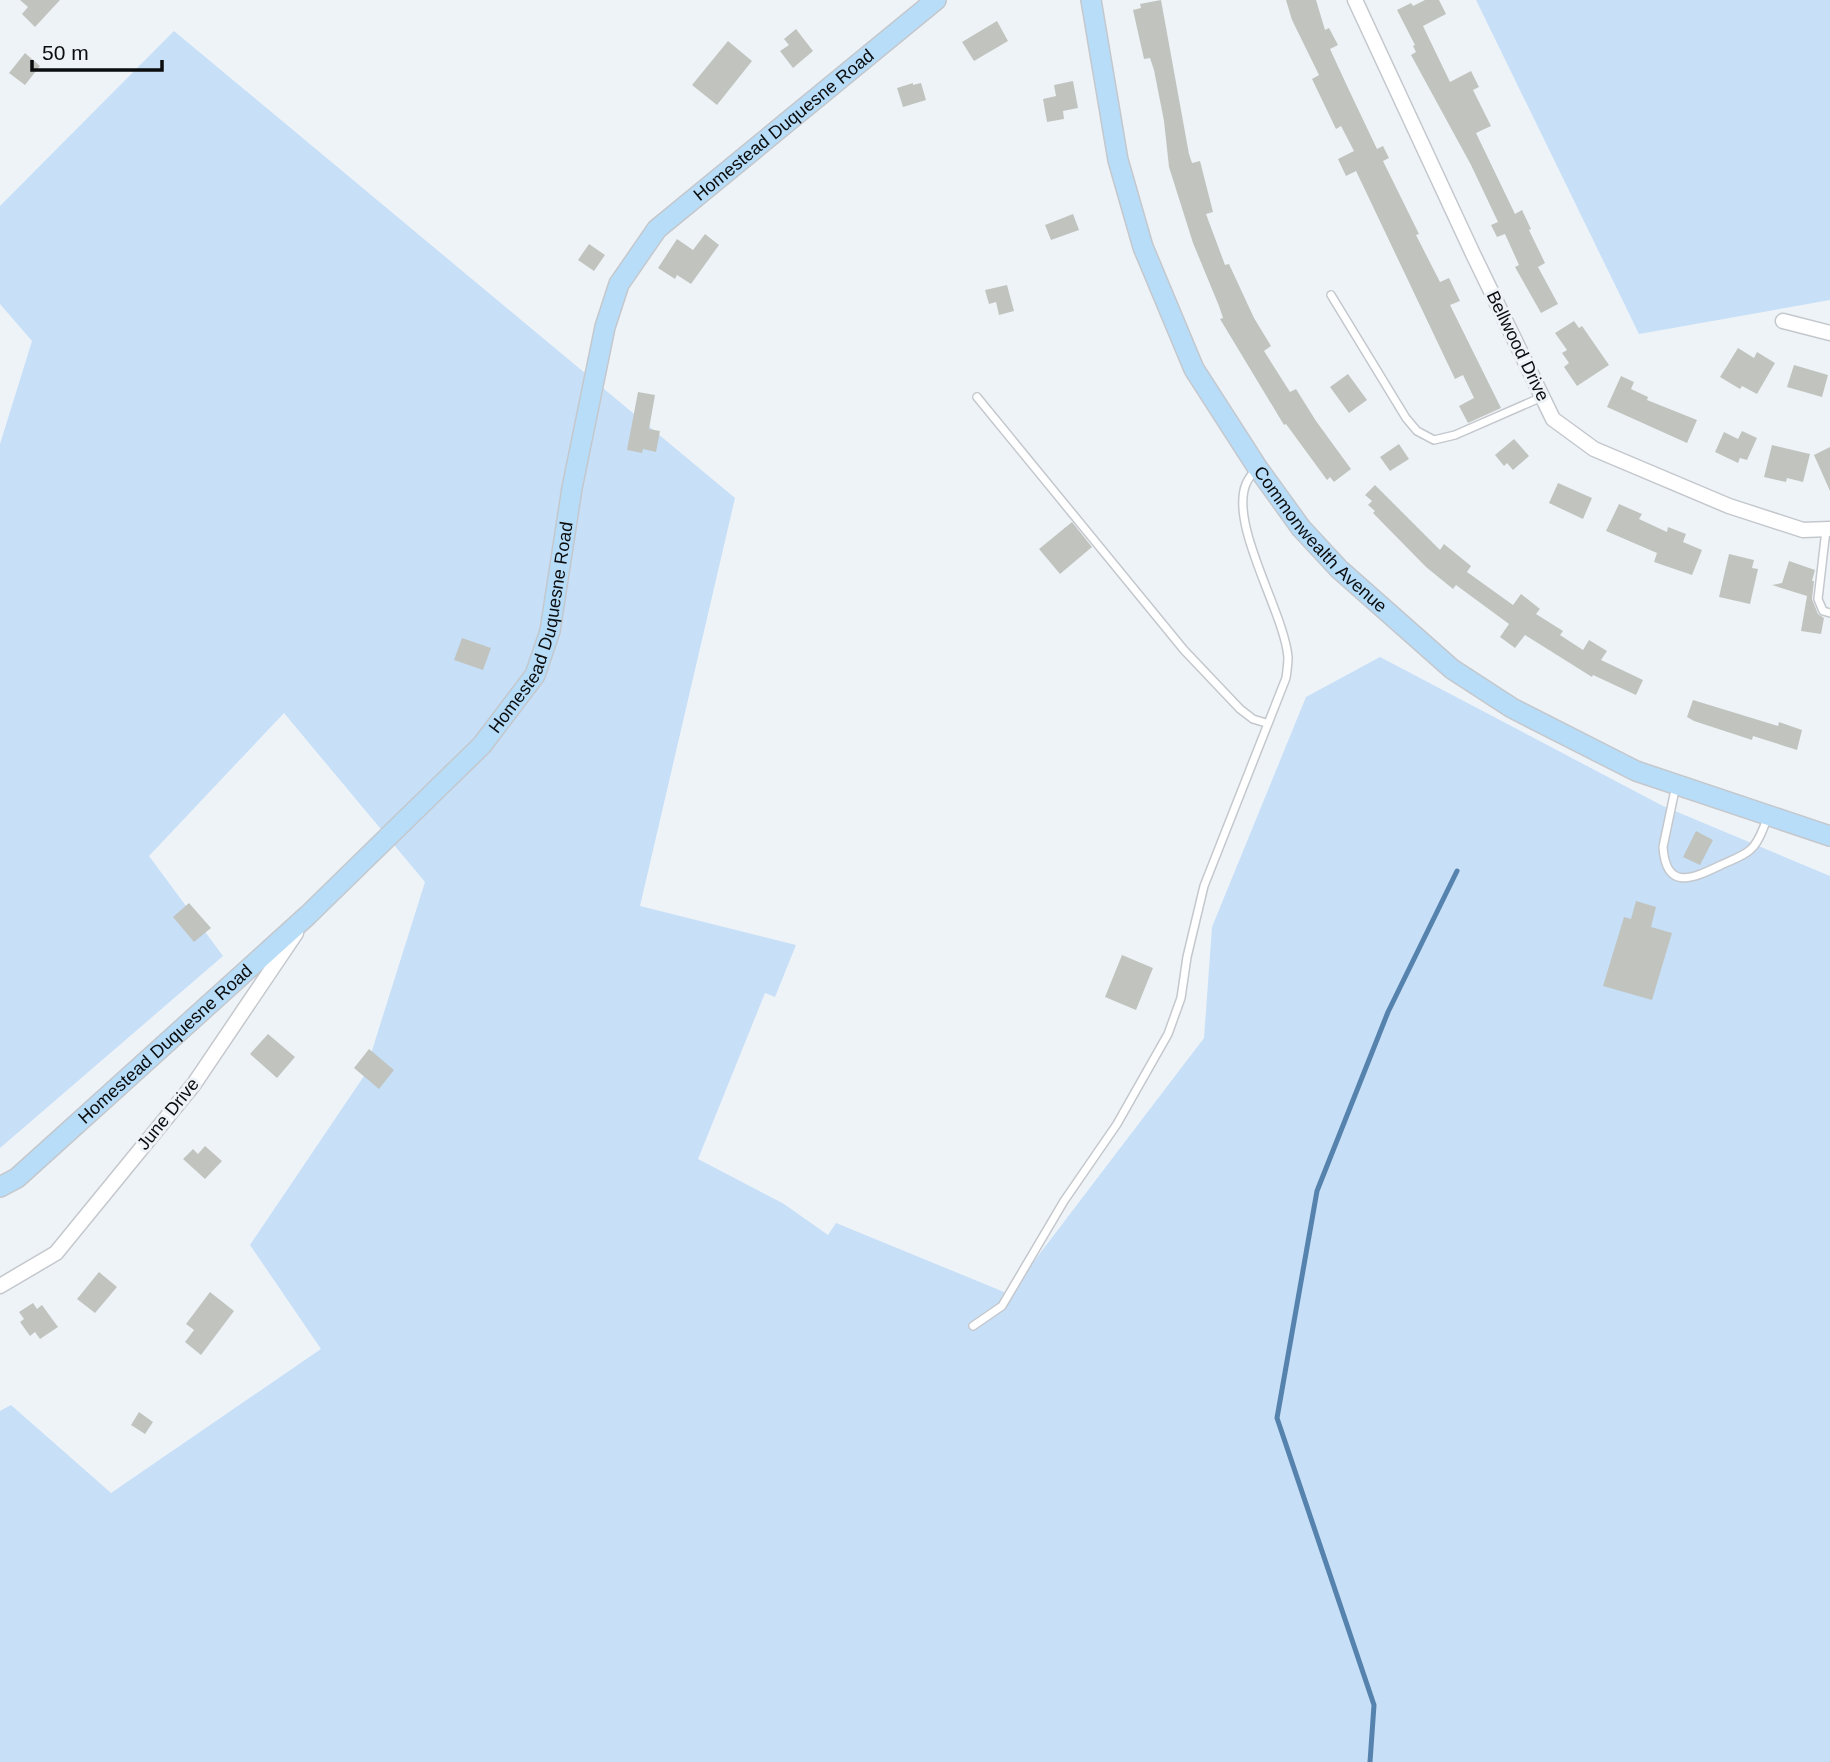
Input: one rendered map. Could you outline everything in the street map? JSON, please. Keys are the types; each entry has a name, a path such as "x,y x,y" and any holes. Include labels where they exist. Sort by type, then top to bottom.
{"street":[{"name":"Homestead Duquesne Road","path":"0,1187 18,1178 308,915 482,745 535,675 550,631 575,475 605,327 619,284 657,229 936,0"},
{"name":"Commonwealth Avenue","path":"1091,0 1118,160 1143,247 1194,369 1257,467 1301,528 1339,569 1452,669 1512,708 1636,771 1830,836"},
{"name":"Bellwood Drive","path":"1355,0 1553,419 1594,449 1729,506 1803,530 1828,529"},
{"path":"1783,321 1830,332"},
{"name":"June Drive","path":"0,1286 56,1254 194,1084 308,915"}],"lane":[{"path":"1331,295 1406,418 1417,431 1434,440 1455,435 1543,397"},
{"path":"977,397 1184,650 1240,709 1253,719 1266,723"},
{"path":"973,1326 1002,1306 1063,1201 1117,1124 1168,1034 1181,998 1187,957 1204,886 1246,783 1266,723 1286,678 1288,657 1253,553 1243,512 1245,485 1257,467"},
{"path":"1828,529 1818,599 1823,611 1830,613"},
{"path":"1676,785 1663,847 1670,873 1680,878 1695,877 1750,850 1759,838 1768,816"}],"shaded area":[{"path":"1476,0 1830,0 1830,300 1639,334"},
{"path":"174,31 735,498 640,906 796,945 775,997 765,993 698,1159 784,1204 828,1235 836,1223 1009,1294 1204,1038 1212,927 1306,697 1380,657 1663,806 1830,876 1830,1762 0,1762 0,1411 11,1405 111,1493 321,1349 250,1245 364,1076 425,882 284,713 149,856 223,956 0,1148 0,444 32,341 0,304 0,206"}],"building":[{"path":"20,0 60,0 35,27 22,14 28,7"},
{"path":"1161,0 1189,154 1192,163 1200,161 1213,212 1206,214 1225,265 1229,264 1254,318 1271,346 1264,351 1290,392 1296,389 1351,469 1334,482 1330,477 1327,480 1286,424 1284,425 1220,319 1223,318 1219,306 1193,243 1169,167 1154,70 1150,58 1144,59 1133,10 1141,8 1140,4"},
{"path":"1286,0 1316,0 1325,30 1329,28 1338,45 1330,49 1377,149 1383,146 1389,158 1383,161 1440,282 1449,278 1460,301 1450,305 1501,408 1468,423 1459,406 1474,398 1463,375 1455,379 1356,171 1346,176 1338,159 1354,151 1341,126 1336,129 1312,79 1319,75 1292,20"},
{"path":"1425,0 1439,0 1446,14 1423,26 1450,82 1471,71 1479,87 1473,90 1491,126 1476,133 1515,214 1522,210 1545,263 1538,267 1558,304 1541,313 1515,267 1519,265 1505,234 1497,237 1491,225 1498,222 1471,165 1411,55 1416,52 1413,46 1415,45 1397,10"},
{"path":"997,21 1008,41 974,61 962,42"},
{"path":"796,29 813,51 793,68 780,51 789,45 784,39"},
{"path":"728,41 752,61 717,105 692,85"},
{"path":"25,53 40,66 25,85 9,73"},
{"path":"1073,81 1078,108 1063,111 1064,119 1047,122 1043,99 1056,96 1054,85"},
{"path":"921,83 926,100 903,107 897,88"},
{"path":"1073,214 1079,230 1051,240 1045,225"},
{"path":"705,234 719,245 691,284 677,275 675,279 658,268 677,239 693,250"},
{"path":"589,244 605,255 594,271 578,260"},
{"path":"1007,285 1014,311 999,315 996,302 989,304 985,290"},
{"path":"1574,321 1579,328 1582,326 1609,365 1577,386 1564,367 1569,363 1562,353 1567,350 1555,333"},
{"path":"1738,348 1754,358 1757,352 1775,363 1757,394 1742,386 1740,389 1720,377"},
{"path":"1794,365 1828,375 1822,397 1787,387"},
{"path":"1348,374 1367,400 1349,413 1330,387"},
{"path":"1621,376 1634,382 1631,389 1648,397 1647,400 1697,420 1687,443 1607,407"},
{"path":"638,392 655,395 649,429 660,431 656,452 627,450"},
{"path":"1742,431 1757,438 1747,460 1740,458 1738,463 1715,452 1724,432 1738,439"},
{"path":"1514,439 1529,456 1513,470 1507,463 1504,466 1495,455"},
{"path":"1399,444 1409,459 1390,471 1380,457"},
{"path":"1772,445 1810,454 1803,482 1787,478 1786,482 1764,477"},
{"path":"1830,447 1830,491 1814,455"},
{"path":"1558,483 1592,498 1583,519 1549,503"},
{"path":"1375,485 1440,550 1444,544 1471,566 1467,572 1513,605 1521,594 1540,609 1536,614 1563,631 1560,635 1583,650 1589,640 1607,651 1601,660 1643,680 1636,695 1593,675 1592,677 1525,635 1515,648 1500,637 1509,624 1456,585 1453,589 1426,567 1373,513 1375,511 1368,505 1372,501 1365,495"},
{"path":"1619,504 1642,514 1639,519 1667,532 1668,527 1686,534 1683,542 1702,550 1692,575 1654,562 1657,553 1606,531"},
{"path":"1072,522 1092,547 1060,574 1039,549"},
{"path":"1729,554 1754,560 1752,568 1758,569 1750,604 1719,597"},
{"path":"1789,561 1815,570 1812,599 1818,614 1824,618 1821,634 1801,631 1807,596 1772,585 1782,583"},
{"path":"462,638 491,648 483,670 454,660"},
{"path":"1693,700 1778,726 1779,722 1802,730 1797,750 1753,736 1752,740 1694,721 1687,717"},
{"path":"1696,831 1713,840 1700,865 1683,857"},
{"path":"1636,901 1656,907 1651,927 1672,933 1652,1000 1603,986 1624,917 1631,919"},
{"path":"189,903 211,928 194,942 173,917"},
{"path":"1122,955 1153,968 1136,1010 1105,997"},
{"path":"268,1034 295,1057 277,1078 250,1054"},
{"path":"369,1049 394,1070 379,1089 354,1068"},
{"path":"205,1146 222,1161 205,1179 183,1159 193,1149 198,1154"},
{"path":"99,1272 117,1287 95,1313 77,1299"},
{"path":"210,1292 234,1311 201,1355 185,1342 194,1330 186,1324"},
{"path":"33,1303 37,1309 42,1305 58,1327 40,1339 35,1332 30,1336 20,1322 24,1319 19,1312"},
{"path":"139,1412 153,1422 145,1434 131,1425"}],"waterway":[{"path":"1370,1762 1374,1705 1277,1418 1317,1191 1388,1012 1457,871"}]}
